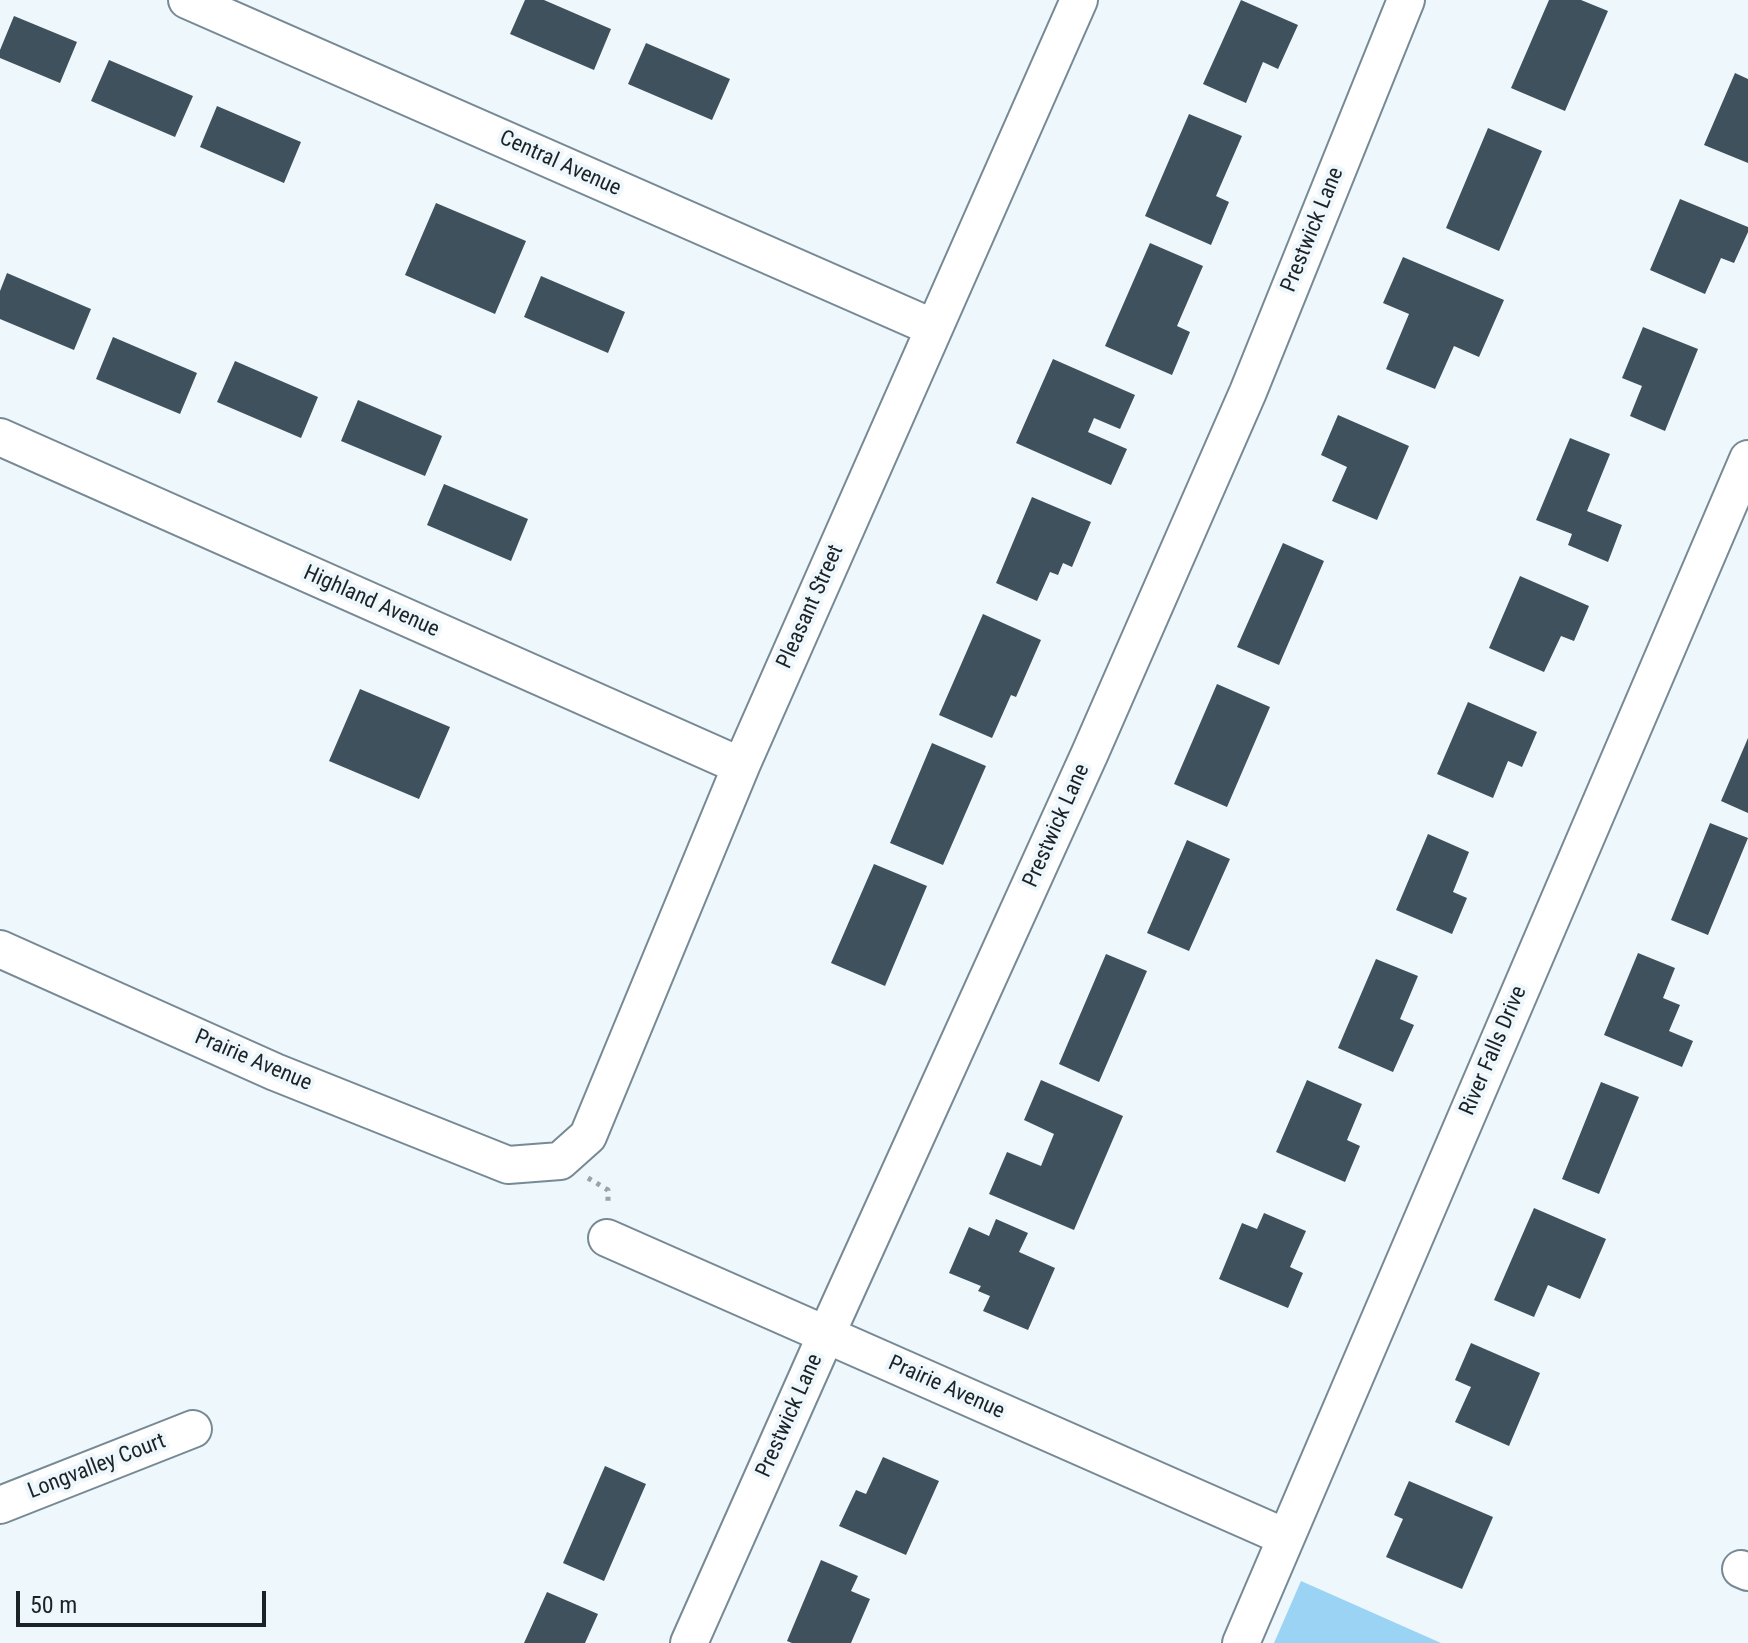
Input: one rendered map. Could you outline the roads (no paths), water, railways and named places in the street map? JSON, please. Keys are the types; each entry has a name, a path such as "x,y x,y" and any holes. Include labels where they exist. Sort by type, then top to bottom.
{"street":[{"name":"Central Avenue","path":"187,0 934,328"},
{"name":"Pleasant Street","path":"508,1165 560,1161 588,1136 741,766 1079,0"},
{"name":"Prestwick Lane","path":"689,1643 1090,753 1241,407 1406,0"},
{"name":"Highland Avenue","path":"0,437 741,766"},
{"name":"River Falls Drive","path":"1241,1643 1748,459"},
{"name":"Prairie Avenue","path":"0,949 275,1072 508,1165"},
{"name":"Prairie Avenue","path":"607,1238 1285,1537"},
{"name":"Longvalley Court","path":"0,1505 193,1429"}]}
